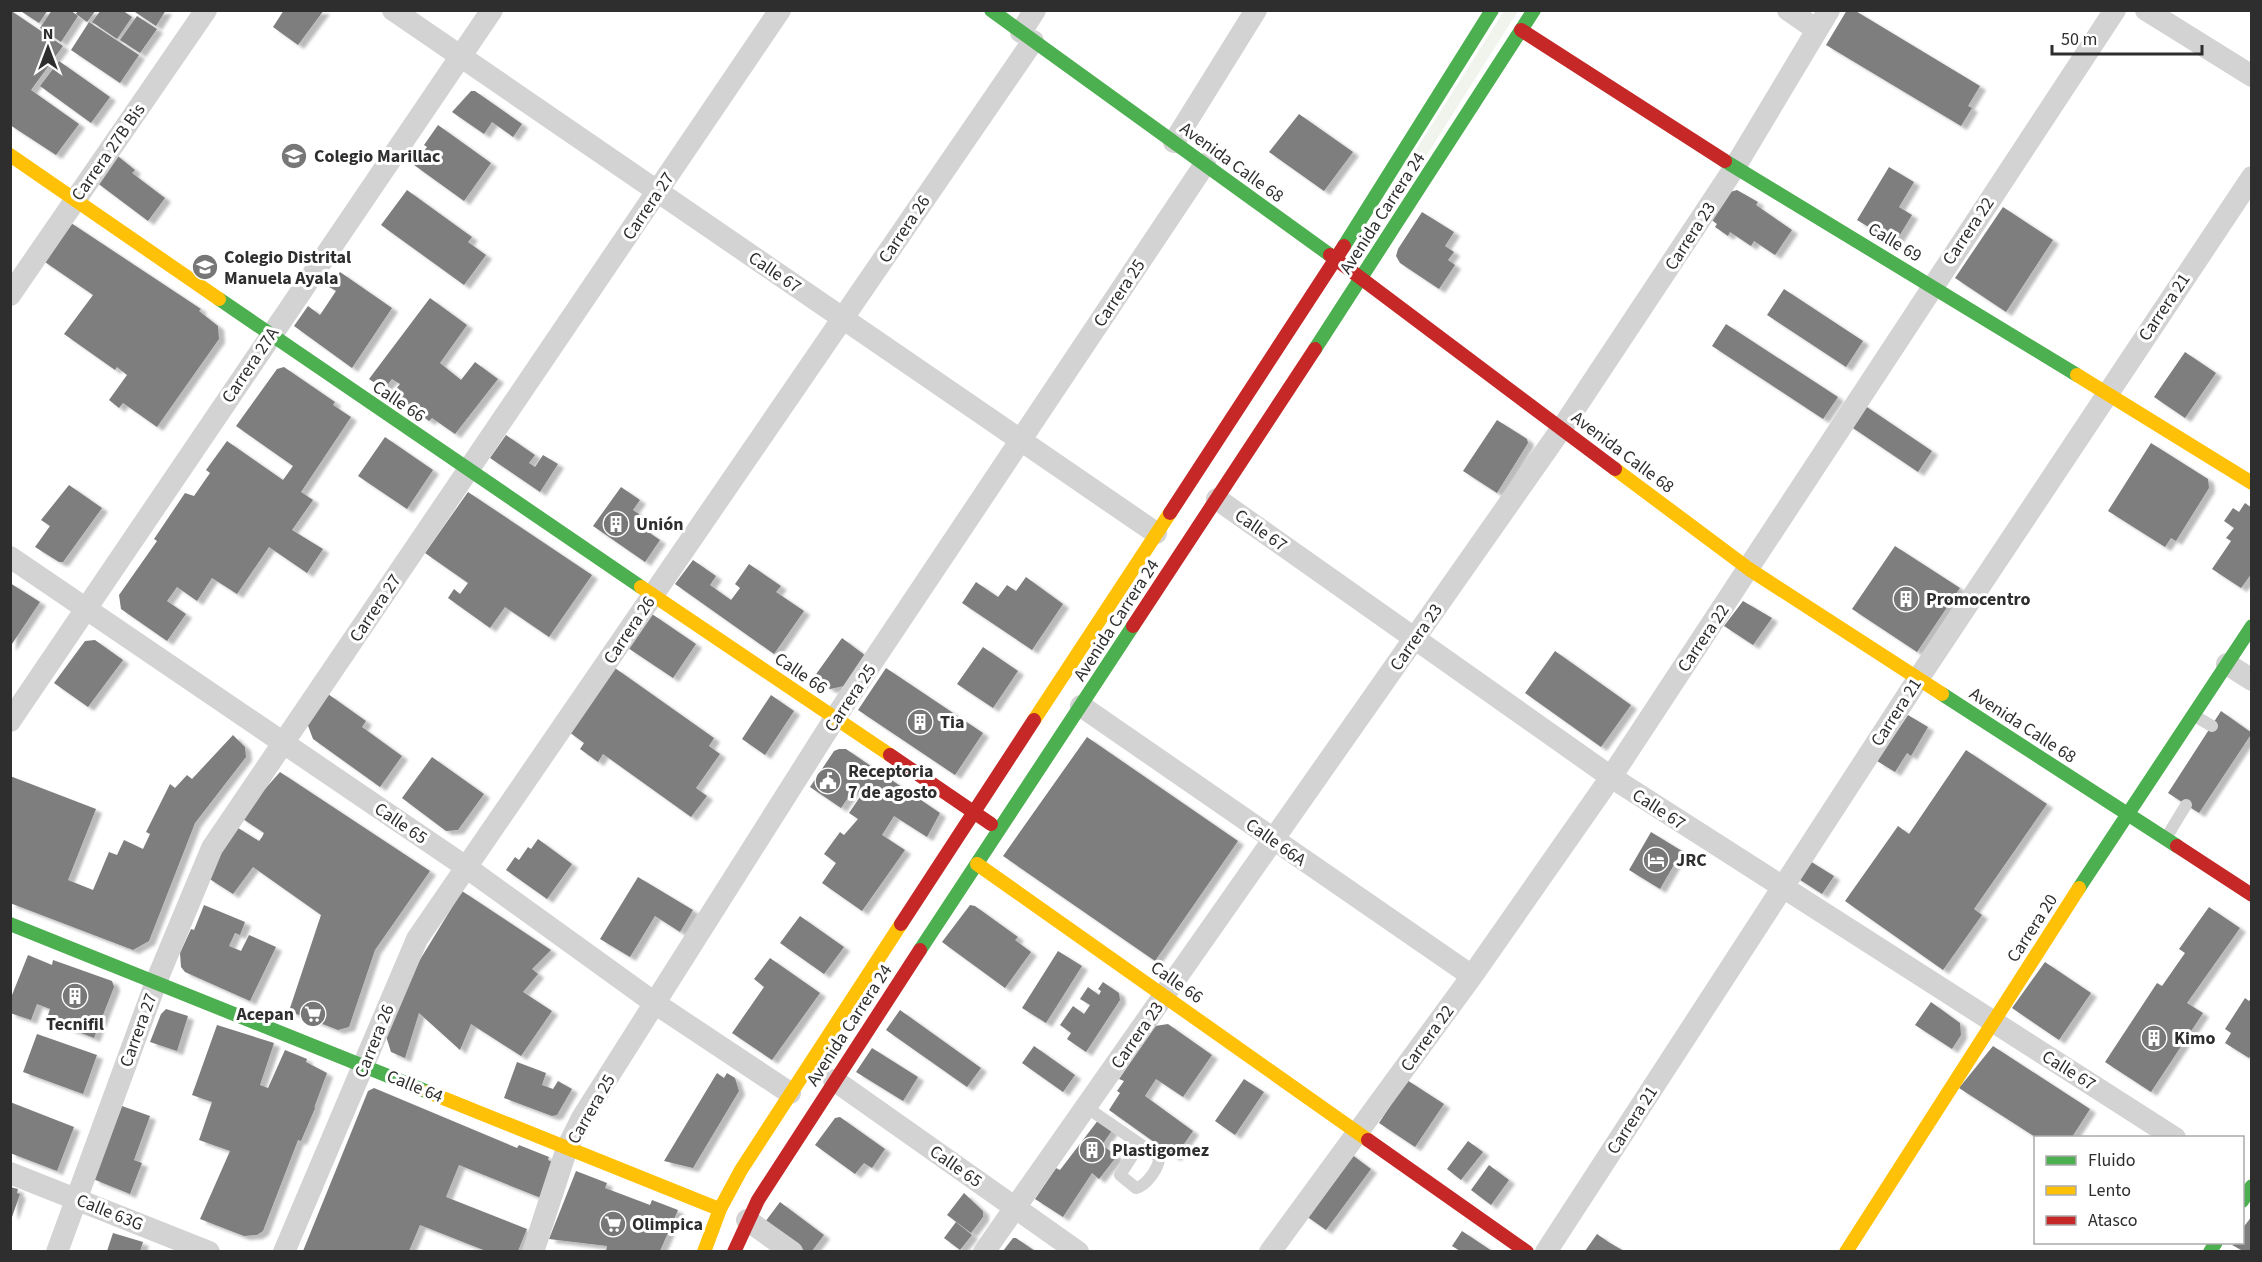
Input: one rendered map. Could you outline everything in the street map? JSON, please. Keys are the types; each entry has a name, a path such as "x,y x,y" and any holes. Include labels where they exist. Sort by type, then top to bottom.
{"main road":[{"name":"Avenida Calle 68","path":"991,10 1362,278 1749,569 2252,895"},
{"name":"Avenida Carrera 24","path":"705,1251 719,1209 790,1093 1336,259 1492,10"},
{"name":"Avenida Carrera 24","path":"734,1251 747,1220 834,1080 1217,500 1534,10"},
{"name":"Calle 69","path":"1521,30 1735,167 1932,285 2106,395 2252,483"},
{"name":"Calle 66","path":"10,155 1000,830"},
{"name":"Carrera 20","path":"1846,1251 2126,814 2252,627"},
{"path":"974,812 978,864"},
{"name":"Calle 66","path":"978,864 1527,1251"},
{"name":"Calle 64","path":"10,924 719,1209"}],"street":[{"name":"Carrera 27B Bis","path":"10,295 206,10"},
{"name":"Calle 67","path":"393,10 1156,533"},
{"name":"Carrera 27A","path":"10,721 492,10"},
{"name":"Carrera 27","path":"57,1251 156,982 212,848 780,10"},
{"name":"Carrera 26","path":"284,1251 365,1066 417,939 843,318 1027,36 1035,10"},
{"path":"1174,142 1256,10"},
{"path":"1788,10 1817,30"},
{"name":"Carrera 23","path":"984,1251 1562,429 1735,167 1829,10"},
{"name":"Carrera 22","path":"1270,1251 1359,1133 1472,976 1611,777 1749,569 1932,285 2115,10"},
{"path":"2146,10 2252,76"},
{"name":"Carrera 25","path":"533,1251 567,1148 582,1118 835,718 1205,164"},
{"name":"Carrera 21","path":"1546,1251 1918,679 2252,177"},
{"name":"Calle 67","path":"1217,500 1611,777 1782,889 2173,1136"},
{"name":"Calle 65","path":"10,557 466,867 656,1004 790,1093"},
{"path":"2227,664 2252,680"},
{"name":"Calle 66A","path":"1081,706 1472,976"},
{"name":"Calle 65","path":"834,1080 1078,1251"},
{"name":"Calle 63G","path":"10,1173 209,1251"},
{"path":"747,1220 792,1251"}],"lane":[{"path":"2193,715 2212,726"},
{"path":"2165,839 2186,805"},
{"path":"1086,1107 1140,1144"}],"shaded area":[{"path":"1504,11 1518,11 1423,161 1414,153"}],"building":[{"path":"10,10 63,46 31,90 79,124 56,155 10,125"},
{"path":"19,10 48,10 39,23"},
{"path":"52,10 70,10 78,16 61,42 40,28"},
{"path":"78,10 96,10 87,22 76,14"},
{"path":"101,10 122,10 132,17 117,39 92,22"},
{"path":"132,10 166,10 156,26"},
{"path":"284,10 324,10 298,45 273,27"},
{"path":"1847,10 1854,10 1980,86 1968,106 1972,108 1961,126 1826,45"},
{"path":"137,16 157,29 140,53 120,40"},
{"path":"89,22 139,55 120,83 71,50"},
{"path":"59,61 110,97 91,123 40,86"},
{"path":"471,91 475,91 522,124 513,137 492,122 484,134 452,112"},
{"path":"1299,114 1353,152 1324,191 1269,152"},
{"path":"438,125 491,163 464,201 414,165 427,147 424,145"},
{"path":"114,153 135,170 132,173 165,198 148,221 96,182"},
{"path":"1889,167 1914,182 1899,207 1912,215 1895,243 1857,220"},
{"path":"407,190 472,237 468,242 486,255 464,285 381,225"},
{"path":"1737,190 1758,202 1756,205 1792,230 1775,255 1754,241 1751,246 1730,232 1728,236 1715,227 1717,224 1709,218 1730,192"},
{"path":"2003,207 2053,240 2006,312 1955,278"},
{"path":"1422,212 1454,232 1445,246 1454,252 1448,260 1455,265 1439,289 1400,263 1396,256 1398,249"},
{"path":"68,221 201,309 199,311 218,326 219,339 157,427 123,403 119,408 109,400 127,375 117,367 115,370 64,334 93,295 42,260"},
{"path":"340,272 392,308 352,368 294,326 308,306 320,315 336,291 329,287"},
{"path":"1784,289 1863,341 1846,367 1767,315"},
{"path":"430,298 467,325 440,363 461,380 475,362 498,379 455,434 432,418 429,421 392,394 400,384 392,379 384,389 369,379"},
{"path":"1726,324 1838,397 1823,419 1712,346"},
{"path":"2185,352 2216,373 2185,418 2154,397"},
{"path":"284,367 335,402 333,405 351,417 301,492 313,500 292,530 323,549 307,573 269,547 237,594 212,578 197,601 177,587 167,601 186,614 167,641 121,609 119,595 157,541 154,539 185,493 194,496 210,473 206,470 227,441 283,480 293,466 236,426 277,369"},
{"path":"1861,403 1932,451 1918,472 1847,424"},
{"path":"1497,420 1527,439 1528,443 1497,493 1463,471"},
{"path":"506,435 535,455 529,463 535,467 543,455 558,464 540,492 490,458"},
{"path":"385,437 433,470 407,509 358,476"},
{"path":"2151,443 2208,479 2209,488 2176,541 2171,538 2165,547 2108,511"},
{"path":"69,485 102,508 63,562 59,562 35,547 50,526 41,520"},
{"name":"Unión","path":"621,487 640,500 633,510 639,514 634,522 660,540 645,562 593,526"},
{"path":"468,492 592,575 549,637 505,607 490,628 448,598 454,589 460,594 468,583 425,553"},
{"path":"2245,503 2252,508 2252,573 2241,588 2212,569 2231,541 2226,538 2234,528 2224,521 2233,508 2239,512"},
{"name":"Promocentro","path":"1895,546 1960,588 1917,652 1852,609"},
{"path":"693,560 716,576 710,585 731,600 740,588 735,584 749,564 781,586 776,592 804,611 774,654 675,584"},
{"path":"1026,577 1063,604 1032,650 962,603 976,582 998,597 1007,585 1016,591"},
{"path":"10,583 40,602 10,647"},
{"path":"1743,601 1772,618 1753,645 1724,626"},
{"path":"652,614 696,644 673,678 628,648"},
{"path":"842,638 866,656 844,686 830,689 814,677"},
{"path":"95,640 123,660 88,707 54,683 85,641"},
{"path":"983,647 1018,671 993,708 957,684"},
{"path":"1555,651 1631,705 1601,747 1525,693"},
{"path":"615,668 714,738 709,746 720,754 696,788 707,796 691,817 603,754 598,762 580,749 584,743 569,732"},
{"name":"Tia","path":"886,668 983,733 955,775 858,710"},
{"path":"328,694 366,721 362,727 402,756 380,787 313,739 307,723"},
{"path":"771,695 794,711 765,755 742,739"},
{"path":"2221,711 2252,733 2199,813 2168,793"},
{"path":"1908,715 1928,727 1911,756 1907,753 1895,772 1877,761"},
{"path":"233,735 245,747 246,757 195,823 149,941 133,950 10,903 10,776 96,809 68,880 93,890 109,852 117,855 124,840 143,849 150,834 146,832 170,784 175,788 187,775 192,779"},
{"path":"1087,737 1238,841 1155,961 1003,856"},
{"path":"846,749 940,813 927,837 894,816 882,835 905,850 862,911 822,883 836,863 824,854 840,832 844,835 858,819 849,813 862,794 854,789 841,808 810,787 834,751"},
{"path":"1966,750 2047,804 1974,909 1982,915 1943,970 1845,901 1898,826 1909,834"},
{"path":"432,757 484,794 458,830 446,831 402,798"},
{"path":"280,772 430,871 375,950 349,1027 338,1030 289,1011 321,915 253,867 233,894 208,878 235,826 259,841 262,837 264,833 240,817"},
{"name":"JRC","path":"1651,832 1682,851 1660,889 1629,870"},
{"path":"538,839 572,864 547,899 506,870 515,857 519,860 528,847 531,849"},
{"path":"1805,858 1834,876 1822,894 1794,876"},
{"path":"638,877 693,910 680,932 655,916 630,957 600,939"},
{"path":"462,891 551,950 532,969 538,974 523,992 552,1011 521,1056 471,1024 460,1050 419,1013 405,1058 391,1052 386,1036 410,976"},
{"path":"204,905 245,922 240,935 235,933 229,946 241,951 249,935 276,947 250,1001 185,972 181,967 180,953 191,929 194,930"},
{"path":"970,905 975,906 1018,937 1015,940 1031,952 1005,988 942,942"},
{"name":"Kimo","path":"2209,907 2240,928 2187,1003 2203,1013 2151,1092 2105,1062 2157,983 2162,986 2185,953 2179,949"},
{"path":"800,916 844,947 824,974 780,943"},
{"path":"1058,951 1082,966 1046,1023 1022,1008"},
{"name":"Tecnifil","path":"28,955 52,965 53,960 112,981 114,987 94,1038 55,1023 57,1018 48,1015 50,1009 37,1004 31,1020 10,1013 10,1000"},
{"path":"770,958 820,993 772,1060 732,1033 764,987 754,979"},
{"path":"2045,962 2091,993 2059,1040 2012,1008"},
{"path":"1103,982 1119,993 1120,1000 1086,1052 1067,1039 1071,1033 1060,1025 1073,1006 1084,1014 1090,1005 1080,999 1088,987 1099,995 1101,991 1098,989"},
{"path":"2252,997 2252,1053 2249,1058 2225,1043 2231,1033 2225,1029 2245,998 2249,1001"},
{"path":"1931,1002 1960,1023 1961,1035 1952,1049 1915,1025"},
{"path":"166,1009 188,1016 177,1051 150,1042 161,1014"},
{"path":"900,1010 981,1068 967,1087 886,1030"},
{"path":"1168,1024 1212,1055 1183,1097 1156,1079 1145,1096 1193,1131 1175,1157 1109,1110 1120,1093 1117,1091 1124,1081 1119,1079 1155,1026"},
{"path":"217,1025 274,1043 260,1085 268,1088 285,1050 307,1059 306,1062 327,1073 314,1108 316,1106 301,1141 298,1140 263,1231 257,1235 244,1236 200,1219 230,1151 199,1140 212,1102 192,1095"},
{"path":"37,1034 97,1055 83,1094 23,1072"},
{"path":"1034,1046 1075,1075 1063,1092 1022,1063"},
{"path":"1993,1046 2090,1109 2073,1136 2034,1136 1959,1088"},
{"path":"872,1048 918,1077 903,1101 856,1072"},
{"path":"517,1062 546,1073 542,1085 553,1089 558,1081 572,1089 557,1115 552,1116 504,1098"},
{"path":"717,1073 724,1078 727,1073 735,1078 739,1091 693,1168 664,1161"},
{"path":"1244,1079 1264,1092 1235,1135 1215,1121"},
{"path":"1407,1080 1444,1104 1415,1147 1379,1123"},
{"path":"374,1088 517,1148 519,1145 549,1157 548,1160 552,1162 541,1198 459,1165 446,1197 527,1229 518,1251 486,1251 420,1225 409,1251 303,1251 368,1091"},
{"path":"10,1102 74,1127 57,1171 10,1153"},
{"path":"122,1106 150,1116 134,1160 142,1163 130,1194 93,1179"},
{"path":"840,1117 885,1149 872,1168 864,1163 855,1174 815,1145 835,1118"},
{"path":"1099,1119 1113,1129 1102,1145 1117,1156 1099,1179 1092,1173 1063,1217 1035,1199 1056,1168 1060,1170"},
{"path":"1468,1141 1483,1152 1461,1180 1447,1169"},
{"path":"1347,1151 1371,1169 1326,1230 1302,1213"},
{"path":"1489,1165 1509,1180 1491,1205 1471,1190"},
{"name":"Olimpica","path":"576,1171 607,1183 605,1188 650,1205 652,1200 678,1210 660,1251 606,1251 607,1246 549,1239"},
{"path":"10,1187 18,1189 17,1193 20,1194 12,1217"},
{"path":"964,1193 983,1211 983,1217 971,1233 947,1215"},
{"path":"780,1202 824,1235 812,1251 805,1251 765,1222"},
{"path":"2252,1216 2252,1251 2243,1251 2232,1245 2244,1244 2244,1226"},
{"path":"956,1222 972,1235 960,1250 944,1238"},
{"path":"1462,1231 1492,1251 1460,1251 1452,1246"},
{"path":"113,1233 143,1242 140,1251 107,1251"},
{"path":"1597,1234 1610,1243 1624,1251 1585,1251"},
{"path":"1013,1238 1016,1238 1035,1251 1003,1251"}],"traffic: fast":[{"path":"991,10 1330,255"},
{"path":"1344,246 1492,10"},
{"path":"1315,349 1534,10"},
{"path":"1725,161 2077,375"},
{"path":"219,299 641,587"},
{"path":"920,950 1133,626"},
{"path":"2079,888 2252,626"},
{"path":"1942,694 2177,846"},
{"path":"10,924 428,1092"},
{"path":"2244,1198 2252,1186"},
{"path":"2210,1252 2215,1244"}],"traffic: slow":[{"path":"10,155 219,299"},
{"path":"2077,375 2252,483"},
{"path":"1615,469 1749,569 1942,694"},
{"path":"1034,720 1170,513"},
{"path":"641,587 890,755"},
{"path":"977,864 1368,1140"},
{"path":"1846,1252 2079,888"},
{"path":"704,1252 720,1209 741,1170 901,924"},
{"path":"428,1092 719,1209"}],"traffic: jam":[{"path":"1521,30 1725,161"},
{"path":"1170,513 1344,246"},
{"path":"1330,255 1615,469"},
{"path":"1133,626 1315,349"},
{"path":"901,924 1034,720"},
{"path":"890,755 991,824"},
{"path":"2177,846 2252,895"},
{"path":"734,1252 758,1200 920,950"},
{"path":"1368,1140 1527,1252"}],"place":[{"name":"Colegio Marillac","path":"294,156"},
{"name":"Colegio Distrital Manuela Ayala","path":"205,267"},
{"name":"Unión","path":"616,524"},
{"name":"Promocentro","path":"1906,599"},
{"name":"Tia","path":"920,722"},
{"name":"Receptoria 7 de agosto","path":"828,781"},
{"name":"JRC","path":"1656,860"},
{"name":"Tecnifil","path":"75,996"},
{"name":"Acepan","path":"313,1014"},
{"name":"Kimo","path":"2154,1038"},
{"name":"Plastigomez","path":"1092,1150"},
{"name":"Olimpica","path":"613,1224"}]}
